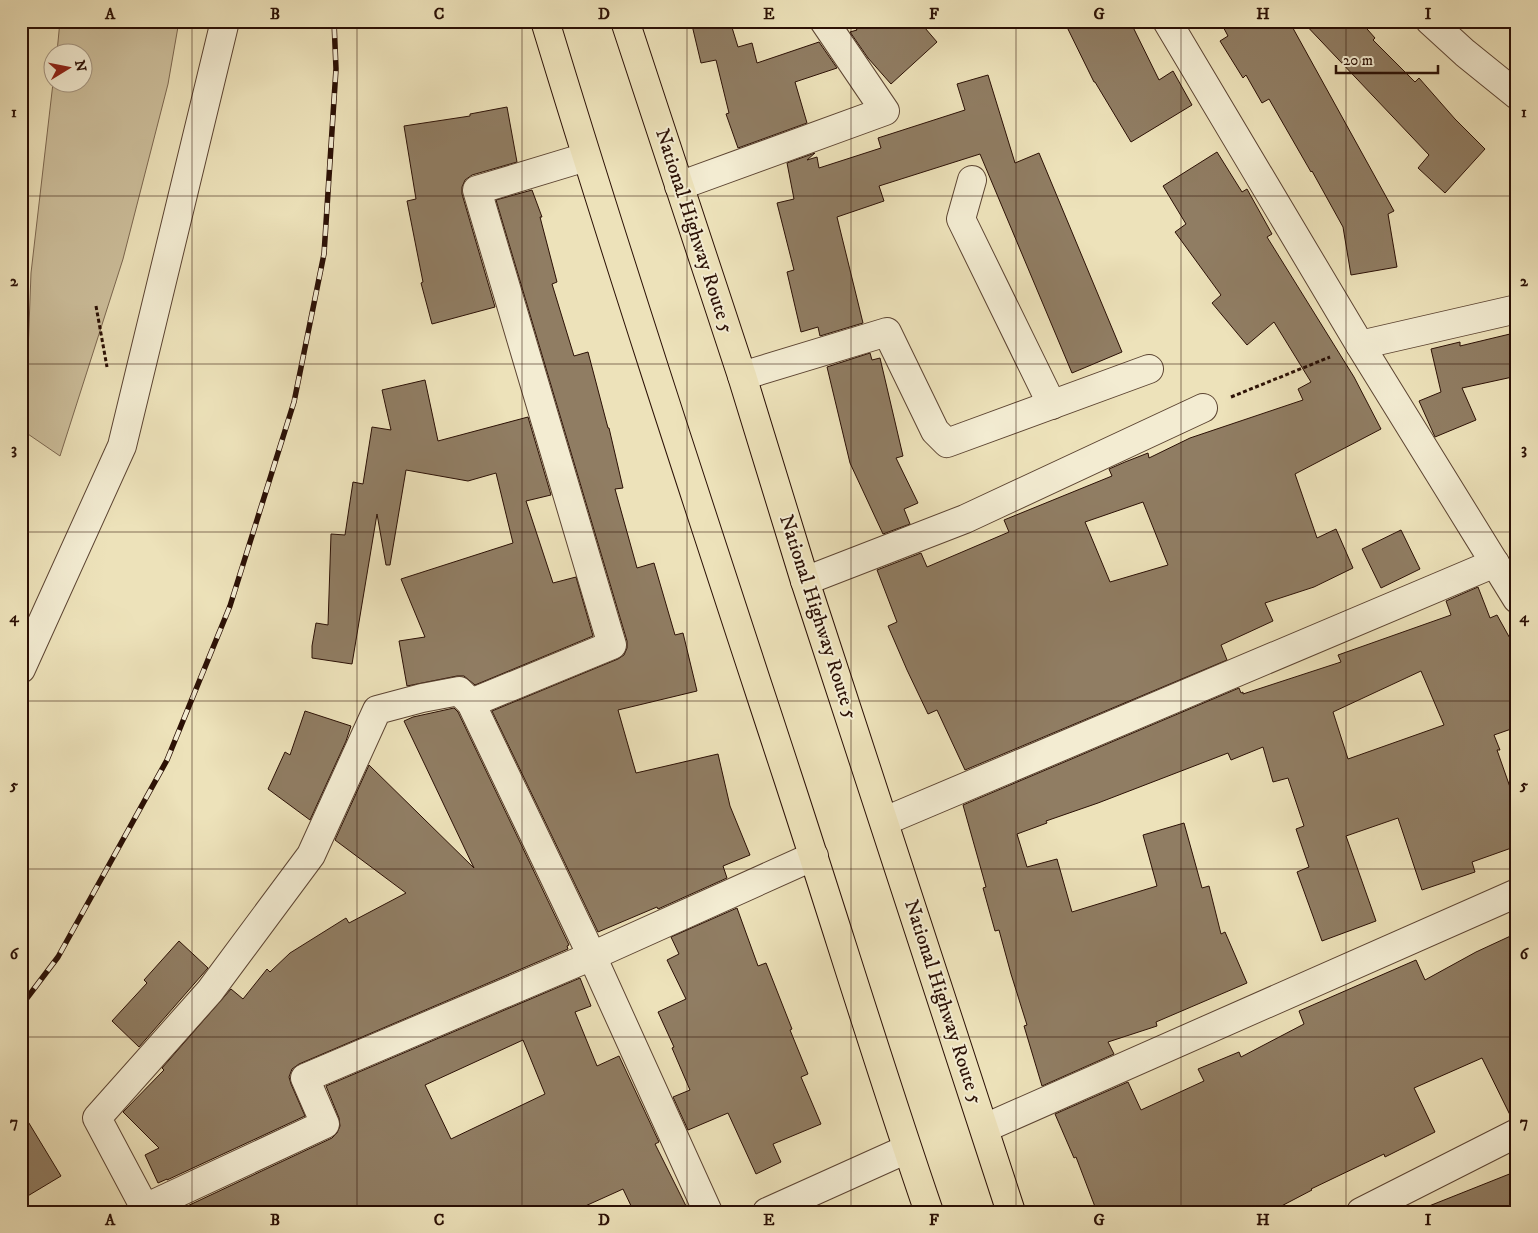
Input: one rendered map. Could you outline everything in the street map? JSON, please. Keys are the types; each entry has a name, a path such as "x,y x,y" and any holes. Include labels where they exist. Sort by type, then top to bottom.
{"highway":[{"path":"545,21 586,157 929,1212"},
{"name":"National Highway Route 5","path":"625,21 742,376 805,581 885,821 1011,1212"}],"street":[{"path":"21,668 122,446 225,21"},
{"path":"679,186 885,111 824,21"},
{"path":"1167,21 1360,345 1517,599"},
{"path":"1430,21 1472,59 1517,95"},
{"path":"470,703 612,645 477,190 586,157"},
{"path":"972,180 961,219 1052,405"},
{"path":"1360,345 1517,309"},
{"path":"742,376 887,332 935,431 947,443 1149,369"},
{"path":"805,581 965,519 1203,408"},
{"path":"885,821 1495,563"},
{"path":"708,1212 592,956 470,703 459,691 422,698 377,710 311,855 210,991 97,1118 146,1210 325,1124 305,1078 592,956 814,856"},
{"path":"984,1128 1517,893"},
{"path":"1361,1212 1517,1133"},
{"path":"766,1212 907,1149"}],"path":[{"path":"1203,408 1360,345"}],"shaded area":[{"path":"60,21 179,21 168,84 123,259 60,456 25,432 31,273 52,92 92,92 92,42 58,42"}],"building":[{"path":"691,21 730,21 738,47 752,43 757,63 819,42 837,68 795,82 807,123 738,148 726,114 729,113 716,60 701,63"},
{"path":"852,21 919,21 937,42 891,84 868,58 850,32 857,30"},
{"path":"1064,21 1130,21 1159,80 1173,71 1192,105 1131,142 1094,82"},
{"path":"1220,21 1289,21 1394,211 1388,214 1397,267 1351,275 1343,227 1269,99 1262,103 1246,75 1243,78 1220,41 1228,36"},
{"path":"1302,21 1360,21 1375,38 1373,40 1415,82 1419,78 1455,119 1485,149 1445,193 1418,168 1429,155"},
{"path":"988,75 1015,163 1039,153 1122,352 1072,373 980,154 879,186 884,201 837,217 863,323 820,336 818,327 801,332 787,272 794,270 777,203 794,199 787,163 815,153 807,160 817,157 819,168 881,148 878,138 965,110 957,84"},
{"path":"507,107 517,162 472,175 465,180 462,187 462,194 495,307 432,324 421,283 423,282 407,201 416,199 404,126 470,116 470,114"},
{"path":"1217,152 1242,192 1247,189 1272,234 1267,237 1354,377 1381,429 1295,474 1317,538 1336,529 1353,568 1314,587 1265,603 1273,621 1221,645 1227,660 965,770 937,710 928,714 907,670 888,626 897,622 877,570 921,553 927,567 1009,532 1004,520 1112,476 1109,469 1125,462 1148,453 1149,458 1190,438 1303,400 1298,389 1311,382 1274,322 1247,345 1212,303 1221,295 1175,232 1186,224 1163,186","holes":["1143,502 1168,565 1110,582 1085,522"]},
{"path":"532,190 542,217 540,217 557,282 552,284 574,356 588,352 623,488 615,489 637,568 654,563 675,635 683,633 697,691 618,710 636,773 718,754 730,806 750,855 723,866 727,878 658,909 657,907 598,932 492,711 618,659 624,655 627,648 627,641 496,200"},
{"path":"1510,334 1517,364 1517,376 1462,388 1476,420 1435,437 1419,401 1441,392 1431,349 1460,342 1460,346"},
{"path":"870,353 872,360 880,358 903,456 896,458 918,503 904,509 910,524 883,534 850,463 827,367"},
{"path":"425,380 438,441 528,417 551,495 526,501 553,583 576,577 593,636 475,685 464,676 457,676 407,686 399,641 425,637 401,579 513,543 496,473 468,481 406,470 390,565 386,565 377,514 352,664 312,658 316,623 328,625 331,534 345,535 353,482 363,484 372,427 391,430 382,390"},
{"path":"1401,530 1420,569 1381,588 1362,549"},
{"path":"1478,587 1490,618 1497,615 1517,651 1517,727 1494,735 1500,750 1497,750 1517,807 1517,846 1472,862 1475,872 1422,890 1398,818 1346,836 1376,921 1322,941 1297,872 1309,867 1296,829 1304,826 1288,778 1273,782 1263,747 1231,760 1228,753 1046,821 1047,823 1017,834 1027,867 1057,859 1072,912 1157,886 1143,835 1184,823 1202,888 1209,886 1221,934 1225,932 1247,983 1156,1022 1157,1026 1108,1042 1114,1054 1042,1086 1024,1026 1027,1025 999,930 995,931 983,888 986,887 963,805 1239,688 1243,694 1341,662 1338,655 1451,615 1446,601","holes":["1421,671 1444,725 1348,759 1333,712"]},
{"path":"454,708 458,712 569,945 567,946 568,949 299,1064 292,1069 289,1077 305,1116 158,1183 145,1155 159,1148 123,1112 164,1070 162,1068 231,989 243,999 267,969 270,972 290,953 346,918 349,923 406,893 335,840 369,765 474,868 404,721 413,717"},
{"path":"305,711 351,726 310,820 268,789 285,752 290,755"},
{"path":"737,908 758,966 766,963 792,1029 790,1030 808,1074 801,1077 821,1124 773,1144 781,1162 756,1174 728,1113 688,1130 673,1097 690,1090 672,1048 674,1047 658,1012 686,999 667,960 679,954 671,937"},
{"path":"1517,933 1517,1118 1512,1119 1482,1058 1414,1088 1435,1132 1385,1157 1384,1154 1311,1189 1270,1212 1097,1212 1076,1157 1074,1158 1055,1114 1128,1082 1141,1110 1204,1081 1198,1069 1239,1052 1241,1057 1304,1024 1299,1011 1416,960 1425,980 1476,952"},
{"path":"179,941 208,968 139,1047 112,1021 147,983 144,980"},
{"path":"580,978 591,1006 575,1012 597,1066 619,1056 659,1142 655,1144 689,1212 634,1212 623,1189 572,1212 182,1212 181,1209 332,1138 340,1126 339,1118 326,1086","holes":["523,1040 545,1094 451,1139 425,1085"]},
{"path":"21,1110 61,1176 21,1200"},
{"path":"1517,1171 1517,1212 1420,1212 1419,1210"}],"railway":[{"path":"21,1006 58,957 167,760 230,606 294,402 324,254 336,69 334,21"}]}
